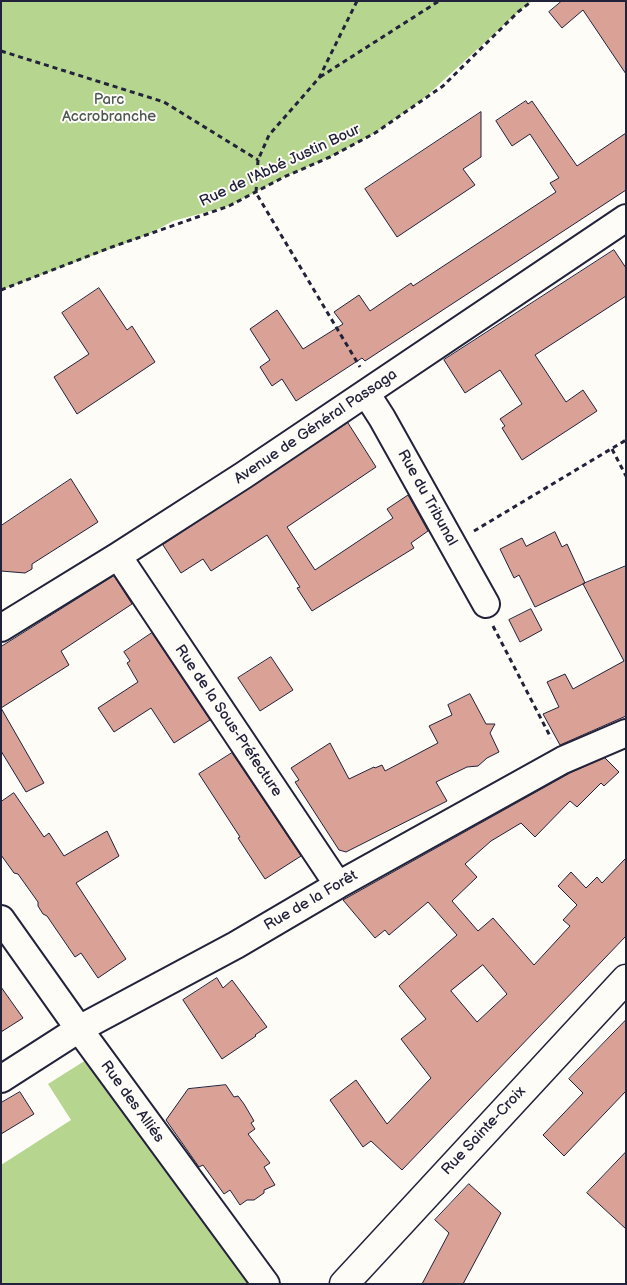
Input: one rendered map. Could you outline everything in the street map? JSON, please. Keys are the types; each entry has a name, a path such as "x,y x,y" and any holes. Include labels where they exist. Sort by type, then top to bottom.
{"main road":[{"name":"Rue Sainte-Croix","path":"344,1284 626,979"}],"street":[{"name":"Avenue de Général Passaga","path":"1,628 118,556 370,391 626,218"},
{"name":"Rue du Tribunal","path":"370,391 382,418 486,604"},
{"name":"Rue de la Sous-Préfecture","path":"118,556 338,885"},
{"name":"Rue de la Forêt","path":"1,1079 79,1029 236,945 338,885 563,760 626,734"},
{"name":"Rue des Alliés","path":"1,919 79,1029 266,1284"}],"path":[{"path":"357,1 319,78 269,135 258,160 256,193 370,391"},
{"path":"319,78 440,1"},
{"name":"Rue de l'Abbé Justin Bour","path":"1,290 115,246 229,206 375,133 443,86 518,12 532,1"},
{"path":"1,51 164,102 258,160"},
{"path":"453,544 626,440"},
{"path":"612,448 626,476"},
{"path":"486,604 493,627 563,760"}],"green space":[{"name":"Parc Accrobranche","path":"1,1 532,1 423,99 375,133 229,206 173,221 147,235 1,290"},
{"path":"86,1060 249,1284 1,1284 1,1165 71,1120 48,1084"}],"building":[{"path":"562,1 626,1 626,74 583,10 562,28 549,12"},
{"path":"526,101 528,104 532,101 577,166 626,133 626,190 365,361 362,358 296,401 282,379 272,386 260,367 270,360 250,329 277,310 303,349 343,324 334,312 359,295 370,311 411,283 413,286 556,192 550,183 559,178 530,134 512,146 496,121"},
{"path":"481,112 481,157 463,169 475,185 397,237 365,189"},
{"path":"614,250 626,268 626,296 535,355 566,402 583,390 597,411 522,460 502,428 505,426 500,419 522,404 500,370 465,393 444,360"},
{"path":"99,288 127,330 132,326 155,362 77,414 54,377 89,354 62,313"},
{"path":"348,423 376,467 287,527 315,570 393,518 387,509 408,495 428,531 411,543 414,548 312,611 297,588 300,587 267,535 211,571 203,559 181,573 163,545"},
{"path":"71,479 98,522 32,564 32,569 25,573 1,571 1,526"},
{"path":"555,532 562,547 567,544 585,583 535,607 519,575 514,578 500,549 522,538 526,546"},
{"path":"626,566 626,716 560,745 543,714 559,707 547,682 565,674 573,689 624,661 583,584"},
{"path":"114,576 132,604 61,651 69,665 1,708 1,647"},
{"path":"531,609 542,630 520,642 509,620"},
{"path":"152,633 210,720 174,743 151,708 114,732 98,708 138,682 127,663 130,661 124,652"},
{"path":"271,657 293,690 260,711 238,678"},
{"path":"470,694 486,724 495,724 490,733 499,752 487,758 478,766 467,767 436,782 447,801 346,852 339,850 295,782 299,780 291,768 330,743 349,779 382,765 385,771 438,743 429,726 452,715 448,705"},
{"path":"1,708 44,783 26,792 1,751"},
{"path":"232,753 301,856 265,879 199,774"},
{"path":"605,758 619,772 604,786 601,783 577,807 570,801 535,837 521,823 491,841 465,864 477,877 452,901 478,931 493,918 534,965 570,926 563,920 577,905 558,886 571,872 586,888 597,877 602,883 626,858 626,936 402,1170 371,1141 363,1147 330,1100 356,1080 387,1124 431,1078 401,1039 426,1019 399,986 457,935 428,902 389,935 385,930 375,938 343,900 570,773","holes":["483,965 507,994 477,1022 451,991"]},
{"path":"14,793 44,837 49,833 64,856 107,831 119,856 76,883 126,959 98,978 81,953 75,957 47,916 43,914 38,906 38,902 18,874 14,873 1,855 1,802"},
{"path":"217,978 223,988 232,980 267,1027 222,1059 183,1000"},
{"path":"1,987 23,1018 1,1032"},
{"path":"626,1020 626,1091 564,1156 543,1135 583,1093 569,1079"},
{"path":"226,1085 234,1097 238,1096 254,1121 251,1123 255,1129 248,1134 270,1163 264,1167 275,1185 264,1190 264,1193 254,1200 247,1200 240,1205 230,1190 224,1194 203,1165 199,1167 166,1120 188,1089"},
{"path":"20,1092 34,1114 1,1134 1,1103"},
{"path":"626,1152 626,1229 587,1193"},
{"path":"469,1184 501,1213 463,1284 422,1284 449,1233 435,1220"}]}
